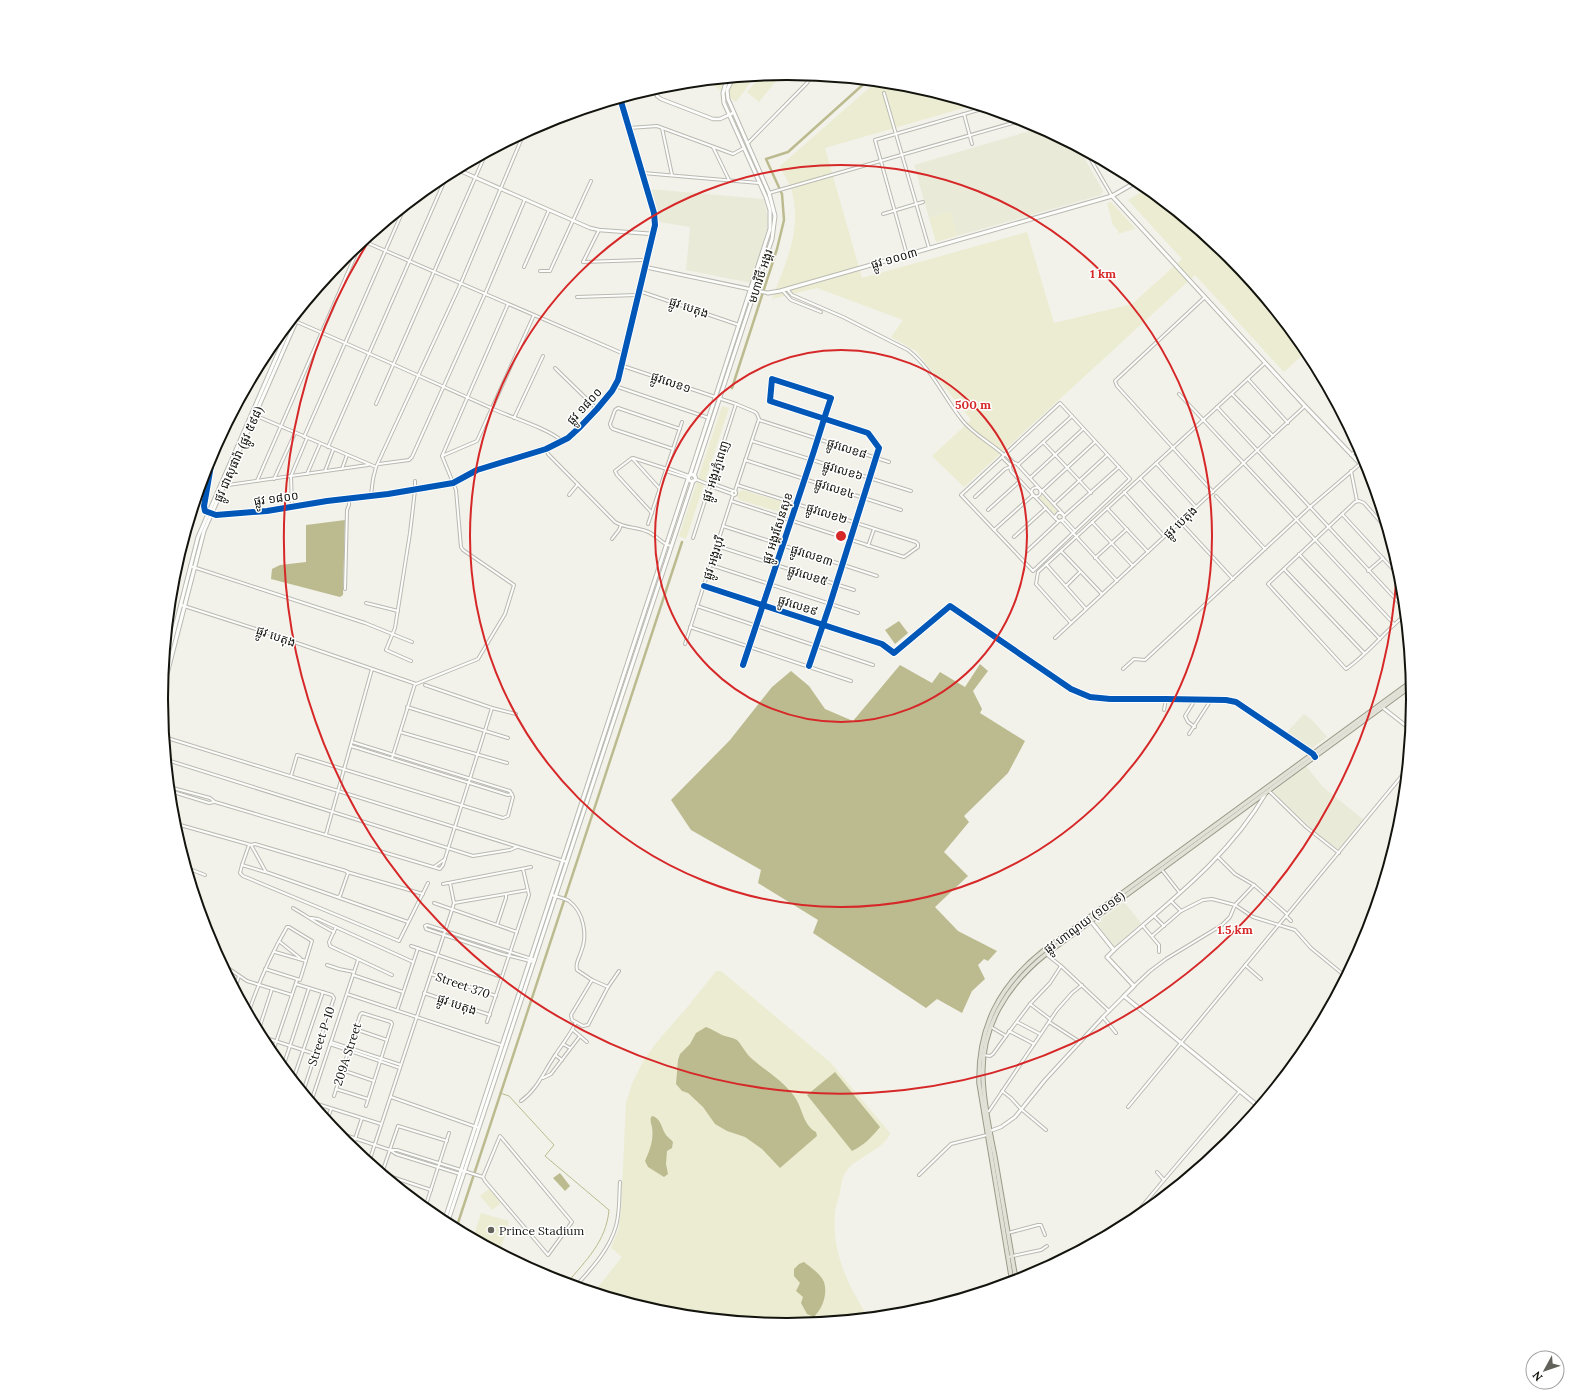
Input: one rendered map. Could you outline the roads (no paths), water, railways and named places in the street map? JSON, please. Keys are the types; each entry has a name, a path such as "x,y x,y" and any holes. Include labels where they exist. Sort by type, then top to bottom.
{"main road":[{"path":"728,83 723,93 723,100 728,99 729,83"},
{"name":"មហាវិថី អង្គរ","path":"450,1218 464,1176 467,1172 479,1128 707,437 722,399 774,229 774,210 769,193 728,99"},
{"name":"មហាវិថី អង្គរ","path":"446,1216 770,229 770,210 765,194 723,100"},
{"path":"736,130 740,129"},
{"name":"ផ្លូវ ១០០៣","path":"768,293 787,289 1112,196 1131,185"},
{"path":"1112,196 1265,363 1358,461"},
{"name":"ផ្លូវ ជាសុផារ៉ា (ផ្លូវ ៥៩៨)","path":"210,513 225,484 288,332"},
{"name":"ផ្លូវ ជាសុផារ៉ា (ផ្លូវ ៥៩៨)","path":"169,662 192,567 210,513 253,415"},
{"path":"703,435 707,437"},
{"path":"696,458 700,459"},
{"path":"689,477 694,479"},
{"path":"689,477 694,479"},
{"path":"682,498 687,500"},
{"path":"675,521 679,522"},
{"name":"ផ្លូវ ជាសុផារ៉ា (ផ្លូវ ៥៩៨)","path":"171,639 182,605"},
{"path":"629,661 633,662"},
{"name":"ផ្លូវ ហាណូយ (១០១៩)","path":"1141,883 1162,870 1405,686"},
{"name":"ផ្លូវ ហាណូយ (១០១៩)","path":"1381,706 1406,690"},
{"name":"ផ្លូវ ហាណូយ (១០១៩)","path":"1015,1274 987,1135 982,1078 982,1055 983,1036 991,1014 1010,983 1034,959 1267,791"},
{"path":"1090,920 1114,950 1107,957 1134,986 1124,996 1255,1103"},
{"name":"ផ្លូវ ហាណូយ (១០១៩)","path":"982,1055 990,1027 1012,986 1027,970 1090,920"},
{"name":"ផ្លូវ ហាណូយ (១០១៩)","path":"985,1112 990,1131 1002,1211 1008,1233 1011,1275"}],"street":[{"path":"747,143 754,138 809,81"},
{"path":"884,93 929,248"},
{"path":"657,94 660,99 713,119 720,119 733,113"},
{"name":"ផ្លូវ ១៨០០","path":"210,513 221,515 292,507 415,490 453,483 483,468 546,449 562,441 580,427 597,409 615,386 623,366 637,295 653,234 654,213 621,102"},
{"path":"907,255 875,140 977,110"},
{"path":"964,114 972,144"},
{"path":"765,194 1012,123"},
{"path":"629,128 657,126 732,154 745,148"},
{"path":"662,128 672,175"},
{"path":"371,496 373,479 377,466 461,283 521,140"},
{"path":"713,147 729,180"},
{"path":"376,404 483,160"},
{"path":"1091,161 1112,196"},
{"path":"462,172 599,230 653,234"},
{"path":"643,173 760,183"},
{"path":"540,271 550,271 591,181"},
{"path":"328,447 443,184"},
{"path":"225,484 228,485 274,479 342,468 368,465 377,466 411,459 485,294 525,199"},
{"path":"883,214 923,202"},
{"path":"524,267 549,210"},
{"path":"292,507 291,476 305,437 401,216"},
{"path":"599,230 583,262 642,260"},
{"path":"368,243 625,355"},
{"path":"256,481 356,255"},
{"name":"ផ្លូវ ១០០៣","path":"645,267 768,293"},
{"path":"787,289 792,295 843,317 908,350 917,357 929,371 962,420 1018,465 1054,504 1062,518"},
{"path":"782,290 791,300 821,312"},
{"name":"ផ្លូវ បេតុង","path":"638,291 739,324"},
{"path":"577,297 637,295"},
{"path":"1204,297 1115,381 1117,386 1213,492"},
{"path":"392,758 415,684 478,659 505,614 514,585 462,550 456,490 442,456 508,304"},
{"path":"442,456 477,441 534,315"},
{"path":"296,321 558,437 562,441"},
{"path":"514,418 543,356"},
{"path":"1071,622 1036,584 1038,572 1265,363"},
{"name":"ផ្លូវលេខ១","path":"623,366 736,404"},
{"path":"555,368 597,409"},
{"name":"ផ្លូវ អង្គរសែនសុខ","path":"743,665 831,398 772,379 770,401 824,419"},
{"path":"1248,379 1288,423"},
{"path":"615,386 713,420"},
{"path":"1179,394 1394,624"},
{"path":"1232,394 1273,436"},
{"path":"1060,403 1072,416 1130,479 1033,571 961,495 1060,403"},
{"name":"ផ្លូវលេខ៨","path":"736,404 755,412 758,418 889,462"},
{"name":"ផ្លូវ អង្គរភ្នំពេញ","path":"693,538 736,404"},
{"name":"ផ្លូវ បេតុង","path":"1055,638 1305,406"},
{"path":"1217,407 1397,601"},
{"path":"673,449 611,427 610,424 616,408 680,429"},
{"path":"253,415 368,465"},
{"path":"1018,465 1072,416"},
{"name":"ផ្លូវ អង្គរបុរី","path":"685,644 758,418"},
{"path":"809,666 851,540 877,458 879,446 868,433 824,419"},
{"path":"648,524 682,422"},
{"path":"1030,478 1083,428"},
{"path":"274,479 295,432"},
{"name":"ផ្លូវលេខ៦","path":"752,440 911,491"},
{"path":"1043,442 1091,493"},
{"path":"1042,491 1096,442"},
{"path":"307,474 320,444"},
{"path":"325,471 333,449"},
{"path":"546,449 548,454 616,522 621,525 647,531 671,547"},
{"path":"342,468 347,455"},
{"path":"1004,455 1020,481 1056,519"},
{"path":"1054,504 1108,455"},
{"path":"632,458 689,477"},
{"path":"632,458 615,471 615,473 652,513"},
{"path":"632,458 660,489"},
{"name":"ផ្លូវលេខ៤","path":"745,460 901,510"},
{"path":"976,497 1005,469 1014,463"},
{"path":"1156,463 1196,508"},
{"path":"1123,669 1134,658 1145,660 1265,548 1359,465"},
{"path":"1027,551 1119,467"},
{"path":"1351,471 1357,501"},
{"path":"1140,478 1233,579"},
{"path":"208,479 204,506 205,511 210,513"},
{"path":"694,479 733,493"},
{"path":"411,661 386,650 395,628 398,611 415,490 414,481"},
{"path":"988,510 1020,481"},
{"path":"569,495 578,484"},
{"name":"ផ្លូវលេខ២","path":"737,484 916,542 918,544 918,547 904,557 868,546"},
{"path":"1033,495 1033,488 1039,488"},
{"path":"994,530 1033,495 1039,495 1041,491 1039,488"},
{"path":"1124,492 1164,536"},
{"path":"1216,496 1265,548"},
{"path":"345,589 347,510 349,499"},
{"path":"731,501 868,546 874,529"},
{"path":"1357,501 1268,584 1346,669 1355,663 1400,619"},
{"path":"1357,501 1364,503 1378,519"},
{"path":"1014,537 1046,508"},
{"path":"1107,508 1148,552"},
{"path":"1056,519 1057,513 1074,532 1076,537 1117,581"},
{"path":"1342,514 1391,567"},
{"path":"1056,519 1062,518"},
{"path":"1092,522 1133,566"},
{"path":"612,539 621,525"},
{"name":"ផ្លូវលេខ៣","path":"723,526 877,576"},
{"path":"1095,558 1127,529"},
{"name":"ផ្លូវលេខ៥","path":"717,546 854,590"},
{"path":"1061,551 1102,594"},
{"path":"1299,554 1380,639"},
{"path":"1368,571 1383,558"},
{"path":"1046,564 1086,608"},
{"path":"711,565 858,613"},
{"path":"192,567 365,622 412,642"},
{"path":"1284,569 1364,653"},
{"path":"1066,586 1080,572"},
{"name":"ផ្លូវលេខ៩","path":"704,586 886,646 892,652 897,652 950,606 1071,689 1090,697 1166,699"},
{"path":"366,603 398,611"},
{"name":"ផ្លូវ បេតុង","path":"182,605 415,684"},
{"path":"697,606 873,665"},
{"path":"690,628 851,681"},
{"path":"326,834 372,669"},
{"path":"425,685 492,708 516,714"},
{"path":"1164,710 1166,699 1236,702 1314,755"},
{"path":"1194,700 1185,716 1188,722 1194,727"},
{"path":"1189,734 1211,700"},
{"path":"1381,706 1405,726"},
{"path":"407,707 508,738"},
{"path":"174,788 210,798 215,802 441,868 446,858 470,778 486,732 492,708"},
{"path":"400,732 507,763"},
{"path":"169,739 567,862"},
{"path":"291,776 297,755 505,818 508,816 513,797 510,791 352,742"},
{"path":"351,746 508,795 512,794"},
{"path":"171,762 473,856 510,850 518,846"},
{"path":"432,771 433,767"},
{"path":"1128,1107 1400,778"},
{"path":"1114,950 1172,901 1218,857 1235,837 1267,791 1306,827 1339,853"},
{"path":"175,792 209,803 215,802"},
{"path":"180,825 250,845 255,844 423,894"},
{"path":"250,845 240,872 243,876 399,941 428,883"},
{"path":"250,845 266,872"},
{"path":"1218,857 1236,874 1254,885 1291,921"},
{"path":"434,867 446,858"},
{"path":"242,865 408,922"},
{"path":"444,884 531,867"},
{"path":"487,1022 529,895 523,869"},
{"path":"192,870 205,875"},
{"path":"1162,870 1180,893"},
{"path":"338,897 340,896 347,872"},
{"path":"371,1157 452,910 454,903 450,883"},
{"path":"1134,986 1166,959 1222,925 1230,917 1235,906 1254,885"},
{"path":"454,903 528,890"},
{"path":"498,925 506,894"},
{"path":"552,895 568,900 575,907 579,913 584,928 584,941 576,968 592,980 608,987"},
{"path":"1152,936 1181,911 1206,899 1223,901 1254,917 1295,930 1311,948 1342,973"},
{"path":"1172,901 1181,911"},
{"path":"434,903 517,932"},
{"path":"293,908 311,918 317,924 334,932"},
{"path":"1154,916 1164,926"},
{"path":"311,918 318,919 413,962"},
{"path":"530,960 445,930 427,925 425,927 426,929 509,956 534,961"},
{"path":"1143,926 1160,947 1159,952"},
{"path":"250,1008 258,984 287,927 312,941 301,978 296,984 275,1047"},
{"path":"336,927 329,942 330,946 392,975"},
{"path":"280,942 301,959"},
{"path":"411,946 502,977"},
{"path":"397,1011 418,948"},
{"path":"275,952 306,961"},
{"path":"1046,954 1109,1011"},
{"path":"313,1097 358,960"},
{"path":"327,965 354,973 403,992"},
{"path":"1245,965 1261,979"},
{"path":"982,1055 990,1056 993,1054 1030,1004 1050,983 1061,966"},
{"path":"229,969 247,981 292,995"},
{"path":"265,969 298,980"},
{"path":"592,980 571,1015 572,1020 583,1026 588,1024 608,987 620,971"},
{"name":"Street 370","path":"431,974 496,996"},
{"path":"237,983 239,976"},
{"name":"Street P-10","path":"296,984 332,995 334,998 304,1087"},
{"path":"985,1112 989,1111 1040,1034 1066,999 1082,985"},
{"path":"285,1061 309,988"},
{"path":"260,1025 272,989"},
{"path":"295,1075 323,992"},
{"path":"347,994 506,1047"},
{"name":"ផ្លូវ បេតុង","path":"424,994 490,1015"},
{"path":"990,1131 1005,1125 1015,1117 1046,1080 1124,996"},
{"path":"1030,1004 1081,1042"},
{"name":"209A Street","path":"334,1096 360,1015 362,1013 391,1022 392,1024 366,1106"},
{"path":"1103,1017 1116,1033"},
{"path":"521,1101 530,1094 542,1078 555,1055 573,1030 576,1022"},
{"path":"1016,1022 1040,1034"},
{"path":"990,1027 1006,1036"},
{"path":"355,1029 387,1040"},
{"path":"573,1030 587,1042"},
{"path":"1009,1031 1034,1044"},
{"path":"542,1078 551,1074 580,1036"},
{"path":"269,1039 315,1054"},
{"path":"331,1043 401,1066"},
{"path":"563,1044 570,1048"},
{"path":"555,1055 562,1060"},
{"path":"342,1070 374,1081"},
{"path":"336,1089 368,1099"},
{"path":"1002,1091 1046,1130"},
{"path":"1144,1204 1240,1091"},
{"path":"391,1097 479,1128"},
{"path":"319,1104 381,1124"},
{"path":"329,1115 331,1108"},
{"path":"354,1142 362,1118"},
{"path":"384,1169 398,1126 447,1141"},
{"path":"427,1202 449,1133"},
{"path":"919,1176 951,1144 987,1135"},
{"path":"348,1136 390,1150 396,1154 464,1176"},
{"path":"390,1150 397,1150 483,1177 548,1255 572,1222 500,1136 483,1177"},
{"path":"452,1172 453,1168"},
{"path":"1158,1172 1164,1180"},
{"path":"394,1177 431,1190"},
{"path":"579,1282 602,1255 616,1226 620,1182"},
{"path":"1008,1233 1038,1224 1041,1225 1045,1235"},
{"path":"1010,1256 1040,1250 1047,1246"}],"waterway":[{"path":"732,388 777,249 784,220 782,194 766,159 788,152 863,85"},
{"path":"458,1223 682,542"},
{"path":"500,1093 509,1096 554,1145 545,1156 609,1210 604,1232 594,1250 571,1279"}],"place":[{"name":"Prince Stadium","path":"491,1230"}]}
